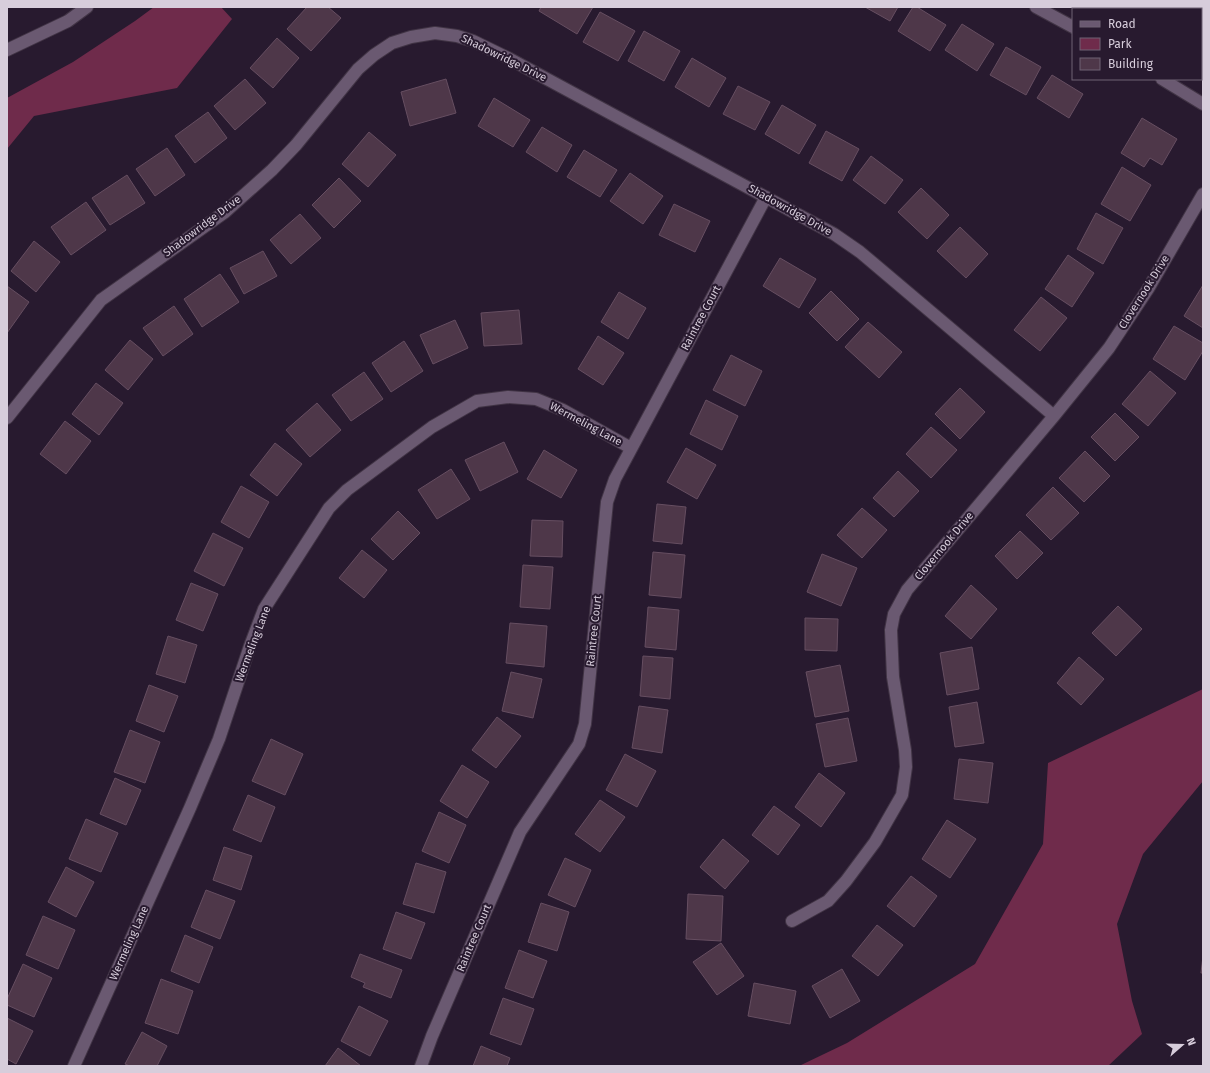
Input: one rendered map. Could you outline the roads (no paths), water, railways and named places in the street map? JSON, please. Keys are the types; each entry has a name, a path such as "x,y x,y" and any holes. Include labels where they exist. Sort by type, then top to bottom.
{"street":[{"path":"7,50 68,21 87,7"},
{"path":"1036,7 1072,26"},
{"name":"Shadowridge Drive","path":"7,418 102,300 225,212 272,170 296,145 358,69 374,55 392,43 411,37 435,33 458,36 473,41 508,58 834,234 860,252 1054,416"},
{"path":"1164,80 1203,104"},
{"name":"Clovernook Drive","path":"792,921 828,901 846,881 875,842 902,795 906,767 905,750 892,677 890,630 894,614 907,590 1054,416 1109,348 1148,289 1203,194"},
{"name":"Raintree Court","path":"421,1066 432,1036 520,832 579,744 585,724 607,502 615,478 766,196"},
{"name":"Wermeling Lane","path":"74,1066 190,808 213,753 264,609 329,508 347,490 432,427 478,401 508,397 536,399 563,410 631,448"}]}
